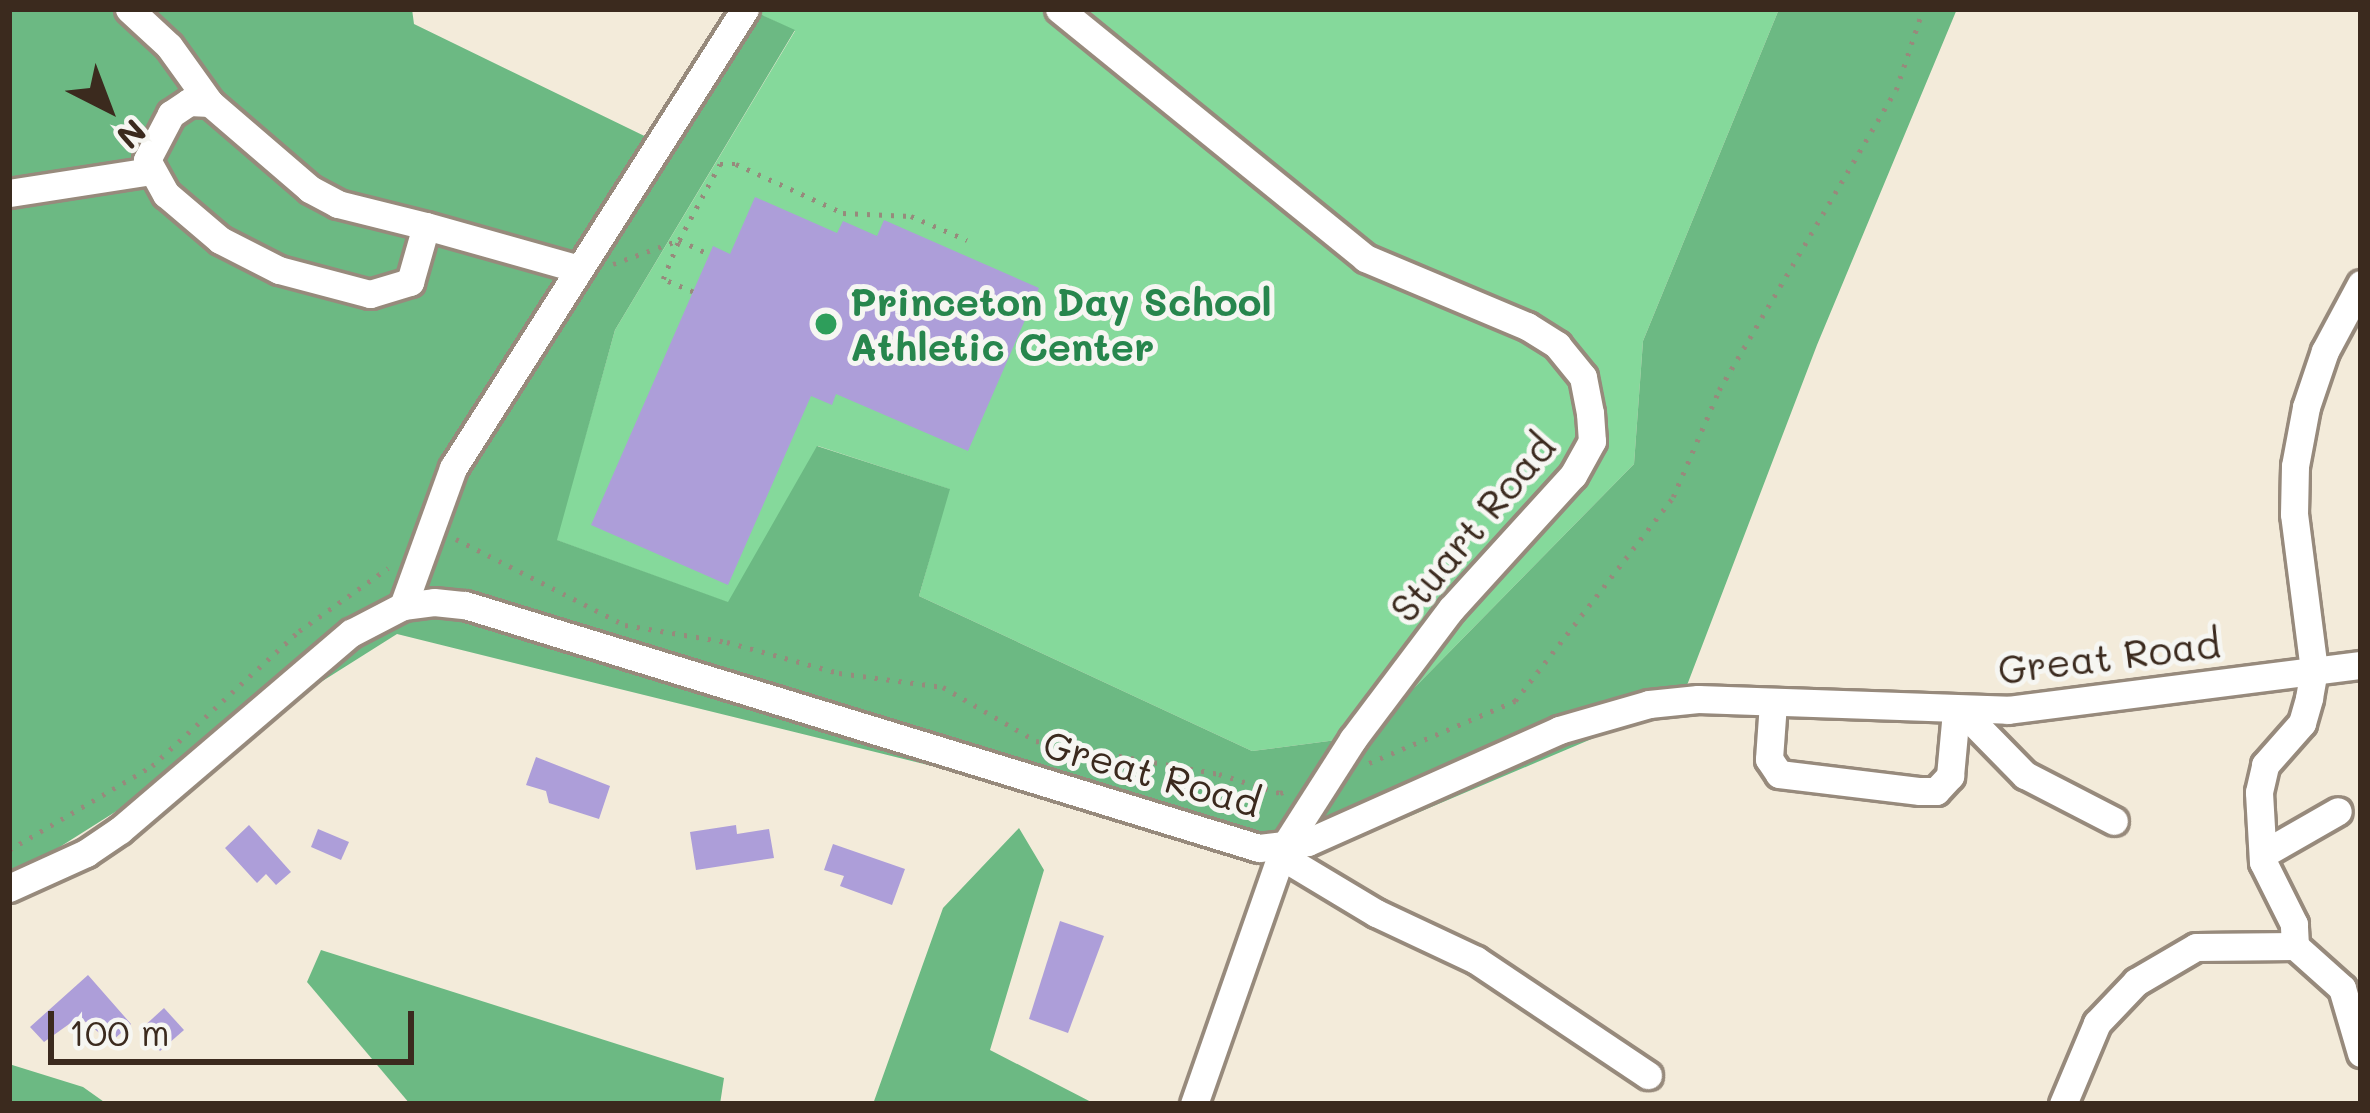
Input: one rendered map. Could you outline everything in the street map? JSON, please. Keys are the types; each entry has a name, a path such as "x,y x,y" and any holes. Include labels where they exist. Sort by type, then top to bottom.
{"street":[{"path":"130,9 169,46 209,103 310,189 338,204 579,268"},
{"path":"403,606 453,468 745,9"},
{"name":"Stuart Road","path":"1060,9 1365,258 1526,326 1557,345 1583,376 1592,442 1573,475 1451,609 1330,776 1283,851 1195,1104"},
{"path":"209,103 189,102 171,114 147,160 166,194 220,240 278,270 370,294 410,282 426,226"},
{"path":"9,193 151,171"},
{"path":"2295,946 2294,924 2267,879 2259,792 2265,765 2302,723 2314,670 2297,548 2295,466 2306,407 2325,351 2361,284"},
{"name":"Great Road","path":"9,888 86,853 120,830 351,633 403,606 464,605 1228,842 1283,851 1606,713 1698,699 2008,710 2361,665"},
{"path":"1773,703 1769,759 1779,774 1920,791 1936,791 1950,776 1959,711"},
{"path":"1959,711 2025,775 2114,821"},
{"path":"2263,854 2338,811"},
{"path":"1283,851 1376,913 1476,960 1648,1075"},
{"path":"2063,1104 2097,1023 2137,982 2196,946 2295,946 2342,988 2361,1053"}],"path":[{"path":"429,538 459,540 625,626 727,643 839,673 943,687 1036,741 1219,774 1280,793 1330,776 1515,701 1573,627 1673,497 1719,390 1896,90 1923,9"},
{"path":"693,292 663,279 720,164 736,164 843,213 911,217 967,240"},
{"path":"579,268 601,269 679,240 710,254"},
{"path":"9,850 65,812 152,766 299,631 392,565"}],"green space":[{"path":"9,9 412,9 414,24 663,145 749,9 795,30 615,330 557,540 728,602 817,446 950,489 919,596 1252,751 1367,736 1634,464 1643,341 1779,9 1957,9 1817,345 1681,701 1309,859 397,634 9,879"},
{"path":"749,9 1779,9 1643,341 1634,464 1367,736 1252,751 919,596 949,489 818,446 729,603 556,540 615,330 795,31"},
{"path":"1019,828 1044,870 990,1050 1095,1104 873,1104 943,908"},
{"path":"321,950 724,1078 720,1104 410,1104 307,982"},
{"path":"9,1064 83,1087 107,1104 9,1104"}],"building":[{"path":"755,197 837,233 843,221 877,236 884,220 1039,288 968,451 836,394 832,405 811,396 728,585 591,525 713,246 730,254"},
{"path":"536,757 610,786 599,819 549,803 546,791 526,785"},
{"path":"249,825 291,872 276,885 266,874 257,883 225,848"},
{"path":"736,825 737,834 769,829 774,858 696,870 690,832"},
{"path":"318,829 349,842 341,860 311,847"},
{"path":"833,844 905,869 892,905 840,886 844,876 824,870"},
{"path":"1060,921 1104,936 1068,1033 1029,1019"},
{"path":"88,975 131,1024 111,1042 79,1017 44,1042 30,1027"},
{"path":"164,1008 184,1030 160,1051 141,1029"}],"place":[{"name":"Princeton Day School Athletic Center","path":"826,324"}]}
